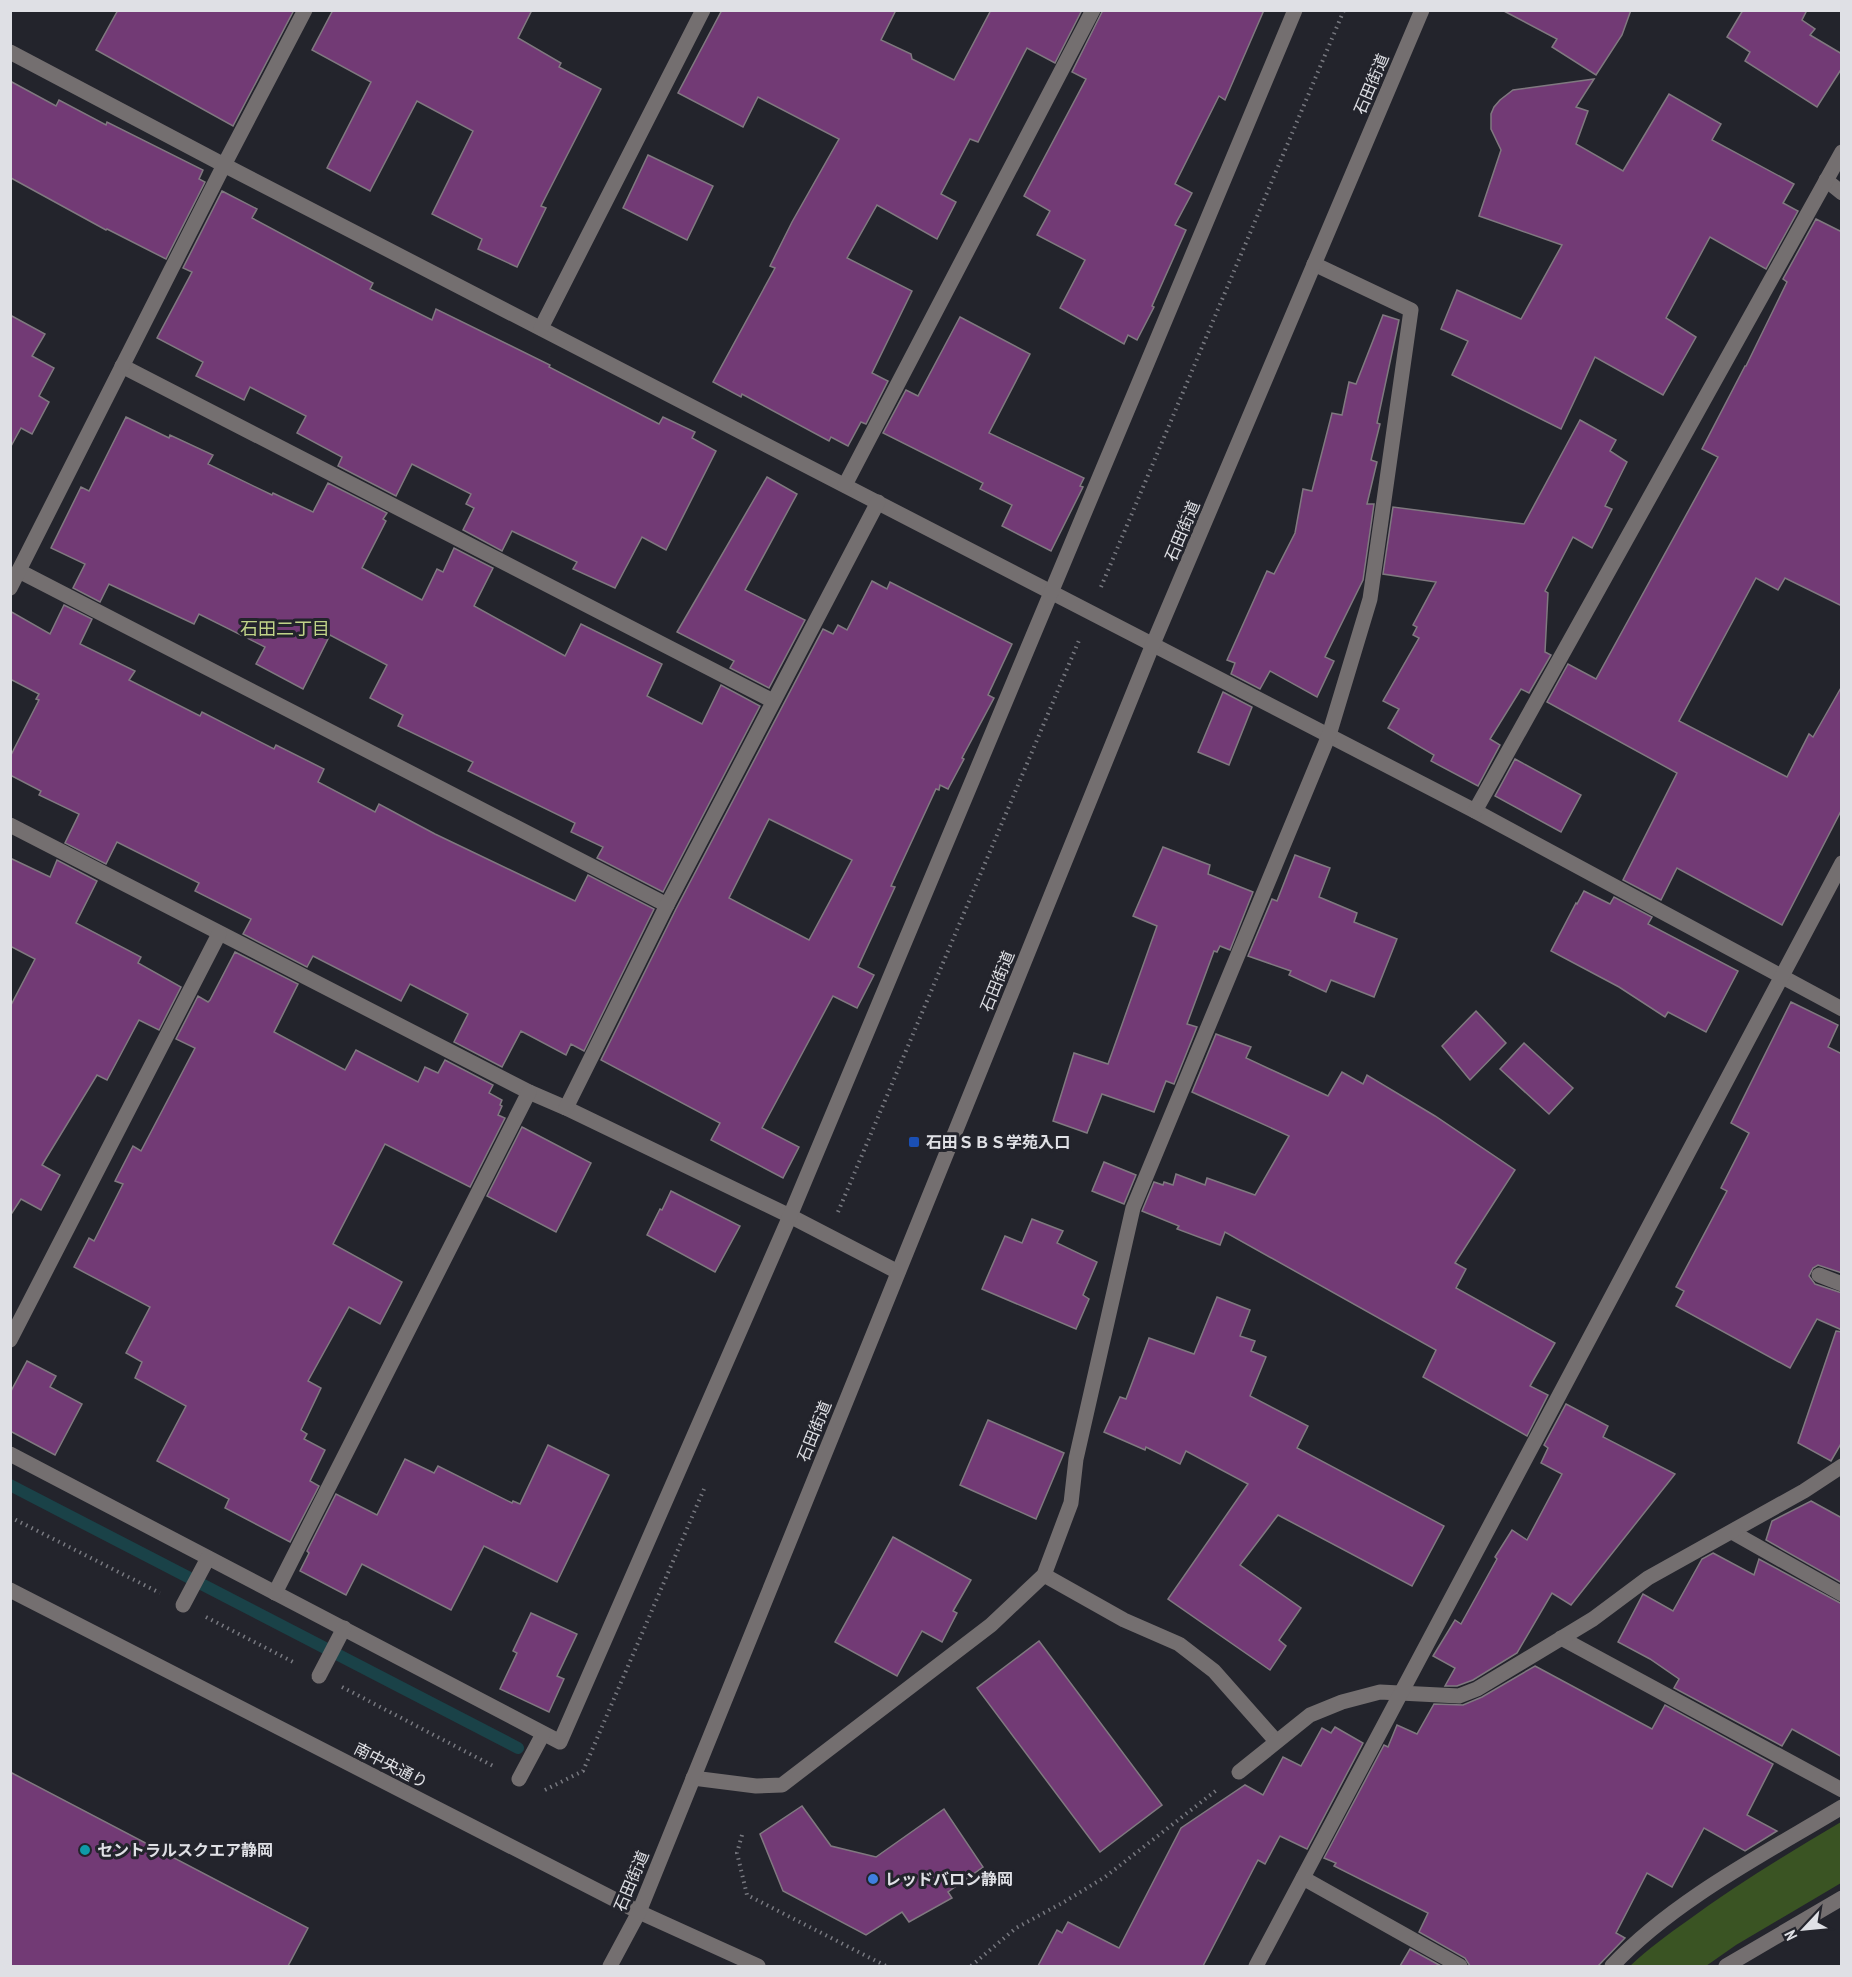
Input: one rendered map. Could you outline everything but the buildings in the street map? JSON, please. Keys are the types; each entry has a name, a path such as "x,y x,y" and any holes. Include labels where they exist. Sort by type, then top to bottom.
{"street":[{"path":"10,588 305,10"},
{"path":"541,328 703,10"},
{"path":"845,485 1094,10"},
{"path":"10,1454 560,1742 790,1216 1295,10"},
{"name":"石田街道","path":"610,1966 639,1912 1153,644 1422,10"},
{"path":"10,52 224,165 1475,811 1842,1009"},
{"path":"1475,811 1842,152"},
{"path":"1826,180 1842,193"},
{"path":"693,1778 756,1786 782,1785 991,1625 1044,1575 1071,1503 1076,1459 1133,1208 1329,735 1370,599 1411,310 1314,264"},
{"path":"122,366 773,701"},
{"path":"566,1108 667,904 878,502"},
{"path":"19,571 667,904"},
{"path":"10,825 529,1092 790,1216 898,1272"},
{"path":"1256,1966 1842,863"},
{"path":"10,1340 219,934"},
{"path":"275,1593 529,1092"},
{"path":"1819,1275 1842,1284"},
{"path":"1239,1772 1310,1715 1342,1702 1380,1692 1459,1696 1477,1689 1593,1619 1648,1578 1732,1532 1842,1466"},
{"path":"1732,1532 1842,1594"},
{"path":"183,1605 208,1558"},
{"path":"1044,1575 1124,1620 1179,1644 1215,1671 1276,1741"},
{"name":"南中央通り","path":"10,1590 639,1912 758,1966"},
{"path":"319,1676 344,1628"},
{"path":"1562,1638 1842,1790"},
{"path":"519,1779 543,1734"},
{"path":"1612,1966 1631,1946 1696,1896 1842,1807"},
{"path":"1303,1878 1460,1966"},
{"path":"1726,1966 1842,1898"}],"path":[{"path":"822,1233 834,1221 1344,10"},
{"path":"10,1517 544,1791 584,1771 705,1487"},
{"path":"971,1966 1016,1928 1105,1877 1239,1772"},
{"path":"742,1835 737,1853 747,1894 886,1966"}],"green space":[{"path":"1841,1822 1841,1883 1736,1945 1706,1966 1630,1966 1665,1937 1725,1894"}],"waterway":[{"path":"10,1485 518,1748"}],"place":[{"name":"石田ＳＢＳ学苑入口","path":"914,1142"},
{"name":"セントラルスクエア静岡","path":"85,1850"},
{"name":"レッドバロン静岡","path":"873,1879"}],"district":[{"name":"石田二丁目","path":"285,629"}]}
